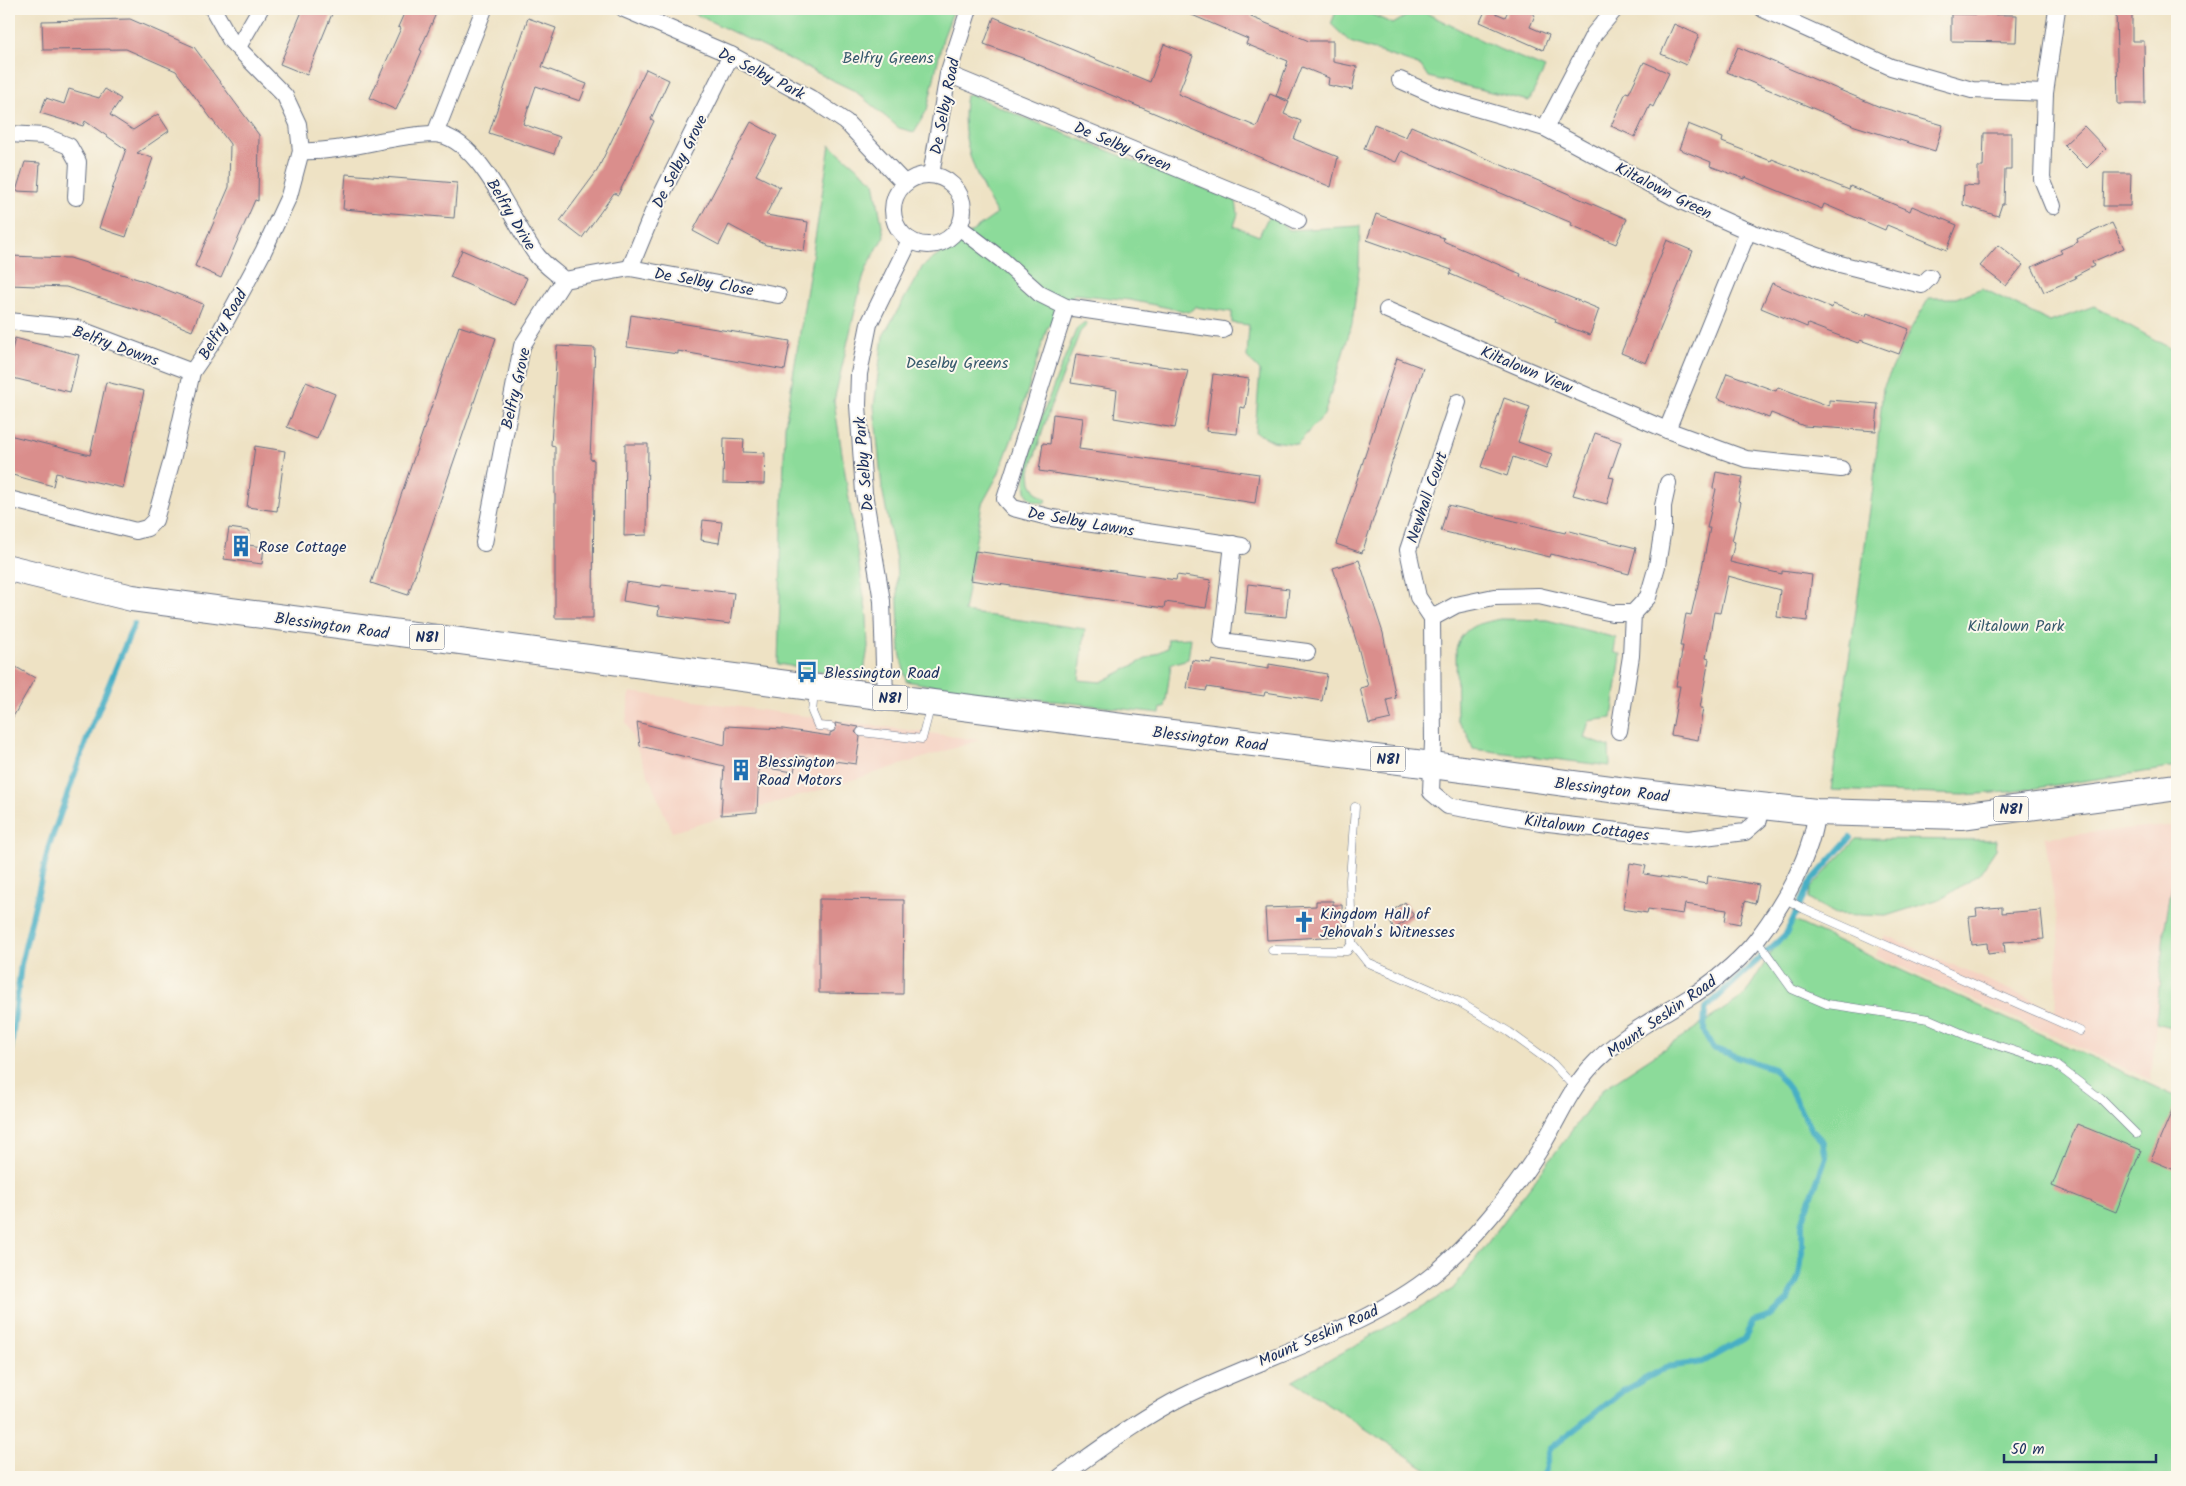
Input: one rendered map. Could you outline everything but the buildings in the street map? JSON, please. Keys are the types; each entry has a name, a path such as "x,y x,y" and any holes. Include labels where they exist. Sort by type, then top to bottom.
{"main road":[{"name":"Blessington Road","path":"9,568 132,598 931,703 1816,812 1961,816 2177,787"}],"street":[{"name":"Belfry Road","path":"9,499 136,530 147,528 155,520 172,460 192,372 221,330 262,252 289,196 301,151 298,124 285,96 231,41 213,9"},
{"path":"238,47 260,9"},
{"path":"301,151 322,152 435,134 484,9"},
{"name":"De Selby Park","path":"624,9 731,55 810,98 846,122 904,183"},
{"name":"De Selby Road","path":"931,175 948,74 970,9"},
{"path":"1545,128 1594,34 1615,9"},
{"path":"1763,9 1891,67 1972,90 2045,93"},
{"path":"2053,206 2042,178 2045,93 2057,9"},
{"name":"De Selby Grove","path":"630,268 652,212 731,55"},
{"name":"De Selby Green","path":"948,74 1264,204 1298,221"},
{"name":"Kiltalown Green","path":"1400,80 1441,98 1545,128 1681,201 1748,231 1840,264 1913,283 1922,285 1930,277"},
{"path":"9,134 44,136 69,146 78,162 76,197"},
{"name":"Belfry Drive","path":"435,134 458,142 491,178 536,255 564,280"},
{"path":"922,175 931,175 952,184 959,193 963,204 963,216 959,227 952,236 942,242 920,244 910,240 901,233 892,213 897,192 904,183 922,175"},
{"path":"959,227 1002,260 1040,294 1066,307 1223,330"},
{"path":"1667,430 1748,231"},
{"name":"De Selby Park","path":"885,697 882,601 864,493 858,405 859,374 869,324 910,240"},
{"path":"564,280 630,268"},
{"name":"De Selby Close","path":"630,268 778,295"},
{"name":"Belfry Grove","path":"484,543 522,346 564,280"},
{"name":"De Selby Lawns","path":"1066,307 1005,500 1013,508 1052,518 1238,545 1222,641 1307,652"},
{"name":"Kiltalown View","path":"1387,310 1667,430 1746,459 1841,469"},
{"name":"Belfry Downs","path":"9,321 76,328 192,372"},
{"name":"Newhall Court","path":"1432,618 1418,597 1408,550 1458,402"},
{"path":"1619,731 1632,656 1633,613 1648,598 1657,566 1662,528 1662,506 1668,482"},
{"path":"1432,765 1432,618 1456,605 1494,597 1539,596 1612,613 1633,613"},
{"name":"Kiltalown Cottages","path":"1432,765 1431,792 1448,806 1540,822 1688,839 1745,832 1759,820 1759,806"},
{"name":"Mount Seskin Road","path":"1060,1477 1137,1423 1180,1398 1264,1359 1342,1328 1388,1304 1435,1273 1488,1219 1537,1154 1574,1088 1589,1068 1634,1032 1696,993 1759,945 1789,901 1815,830 1816,812"}],"lane":[{"path":"815,687 812,712 818,726 831,727"},
{"path":"861,732 922,738 931,703"},
{"path":"1355,807 1350,880 1352,943 1367,962 1459,1002 1509,1032 1554,1064 1574,1088"},
{"path":"1789,901 2080,1031"},
{"path":"1272,950 1346,951 1352,943"},
{"path":"1759,945 1792,989 1827,1004 1929,1019 1968,1036 2055,1064 2101,1099 2136,1134"}],"shaded area":[{"path":"630,692 980,740 830,787 672,832 626,722"},
{"path":"2177,825 2177,858 2164,932 2151,1080 1876,955 1885,935 2055,1010 2059,934 2045,837"}],"green space":[{"name":"Belfry Greens","path":"685,9 954,9 943,38 927,110 914,132 899,128 855,91"},
{"path":"1337,9 1360,9 1393,24 1418,9 1499,49 1545,68 1529,101 1428,77 1421,66 1350,42 1331,24"},
{"name":"Deselby Greens","path":"966,95 973,95 1020,116 1236,201 1238,214 1234,226 1259,236 1269,215 1290,230 1360,226 1359,269 1352,324 1324,415 1297,444 1272,441 1255,432 1260,371 1247,357 1249,325 1232,323 1232,312 1195,307 1189,312 1130,300 1074,294 1047,328 1016,428 998,475 982,504 964,612 1085,629 1079,680 1101,682 1167,648 1168,639 1191,638 1188,659 1171,664 1165,708 1161,708 1160,713 957,690 906,681 900,651 896,560 882,488 874,406 883,336 923,266 997,214 976,172 967,142 964,111"},
{"path":"830,145 874,182 884,236 867,267 861,285 834,401 867,617 868,647 863,678 778,664 785,426"},
{"name":"Kiltalown Park","path":"1982,288 2050,322 2094,306 2177,352 2177,767 2009,792 1963,795 1831,790 1873,487 1883,388 1910,330 1929,298 1956,298"},
{"path":"1085,322 1087,325 1080,332 1049,411 1030,471 1031,483 1037,493 1047,500 1044,503 1038,502 1030,498 1026,491 1029,459 1044,411 1063,362 1077,328"},
{"path":"1501,619 1547,620 1616,638 1614,652 1621,655 1612,718 1589,721 1584,738 1609,747 1610,766 1473,749 1467,733 1457,720 1456,649 1463,635 1473,626"},
{"path":"1856,839 1997,840 1996,849 1979,874 1943,898 1886,916 1836,914 1808,899 1811,888"},
{"path":"2177,858 2177,1029 2156,1023 2164,932"},
{"path":"1792,920 2177,1097 2177,1477 1439,1477 1293,1381 1453,1289 1603,1089 1744,996"}],"waterway":[{"path":"9,1066 21,964 49,846 91,728 134,624"},
{"path":"1543,1477 1550,1449 1623,1391 1667,1367 1703,1362 1744,1339 1753,1321 1771,1315 1789,1299 1799,1276 1802,1255 1802,1222 1826,1157 1823,1142 1810,1128 1792,1093 1774,1069 1712,1048 1704,1031 1705,1009 1786,934 1810,883 1850,838"}],"place":[{"name":"Rose Cottage","path":"241,546"},
{"name":"Blessington Road","path":"807,672"},
{"name":"Blessington Road Motors","path":"741,770"},
{"name":"Kingdom Hall of Jehovah's Witnesses","path":"1304,922"}]}
